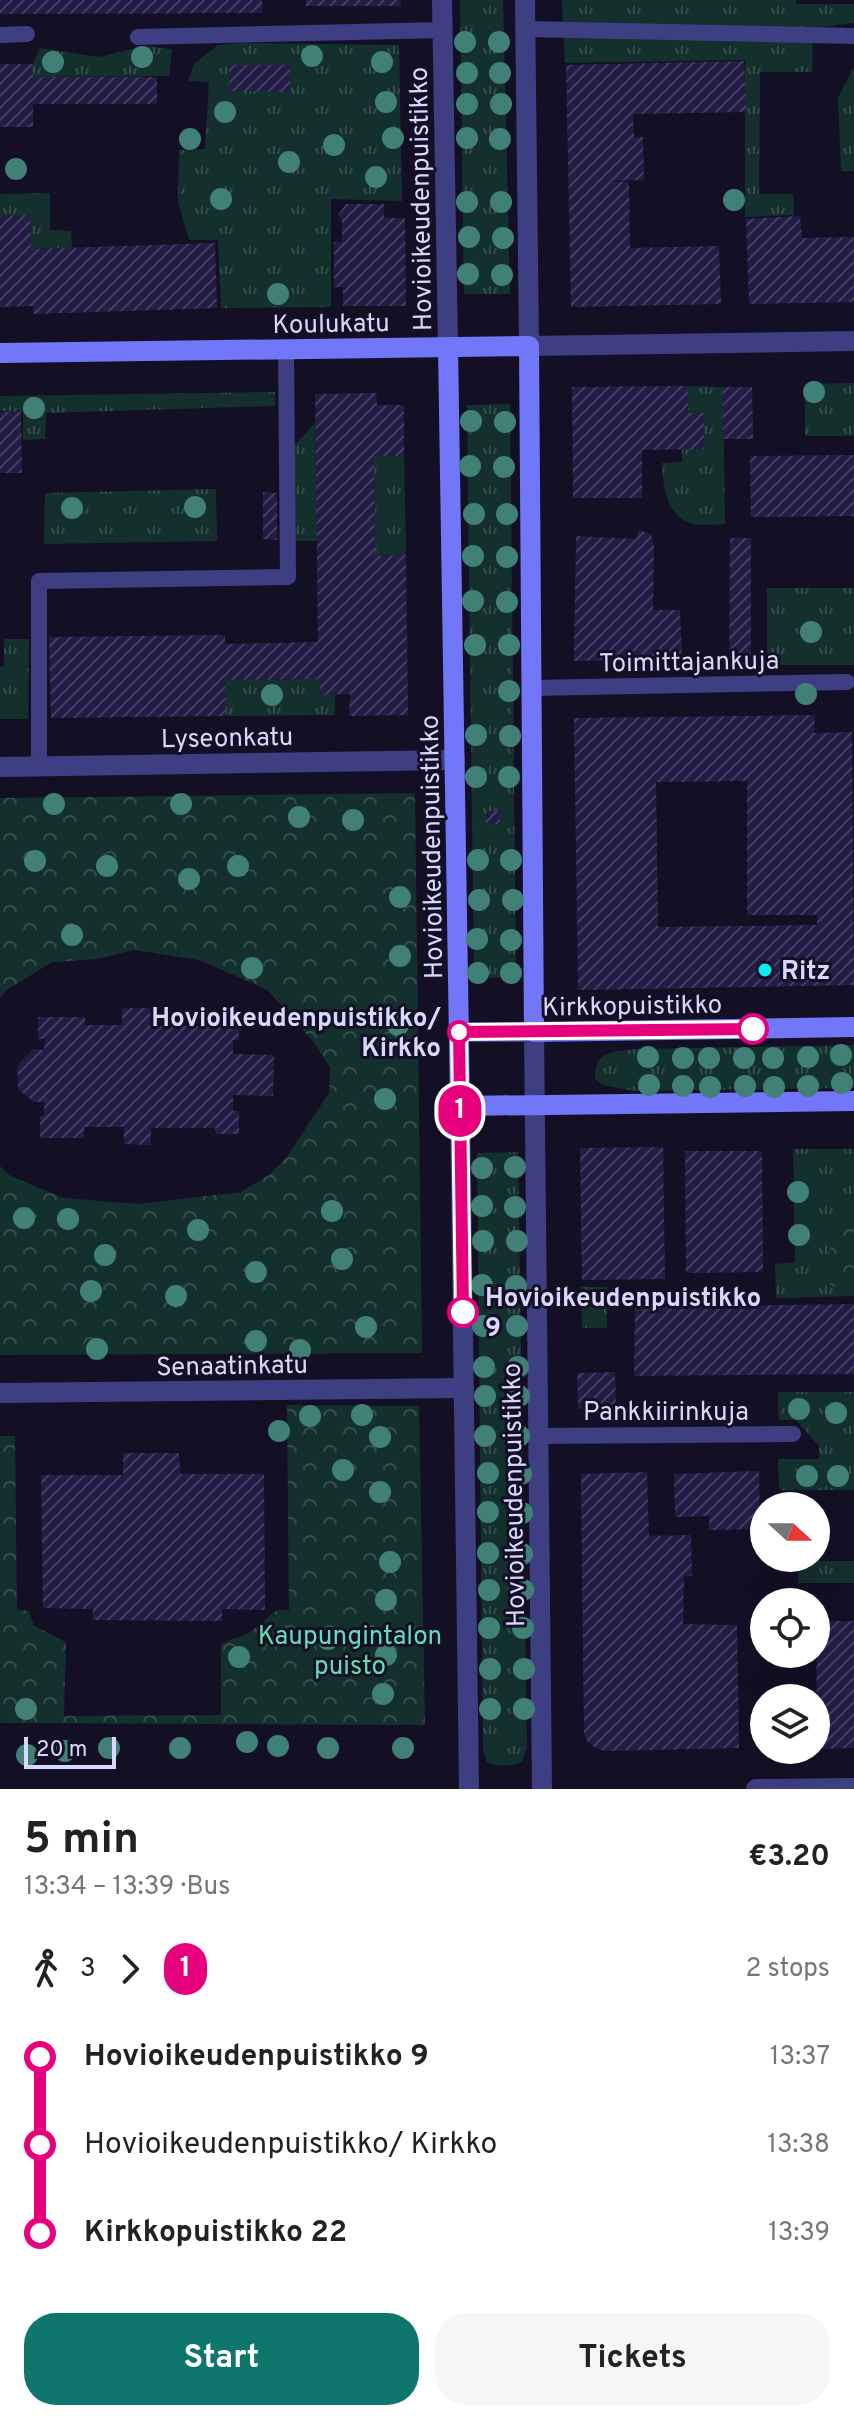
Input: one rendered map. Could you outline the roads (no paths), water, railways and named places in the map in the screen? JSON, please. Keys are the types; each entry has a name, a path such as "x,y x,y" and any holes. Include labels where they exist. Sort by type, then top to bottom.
{"main road":[{"name":"Koulukatu","path":"0,353 529,346"},
{"name":"Hovioikeudenpuistikko","path":"529,346 534,1032"},
{"name":"Hovioikeudenpuistikko","path":"448,347 460,1106"},
{"name":"Kirkkopuistikko","path":"534,1032 854,1027"},
{"path":"460,1106 854,1101"}],"street":[{"name":"Hovioikeudenpuistikko","path":"442,0 448,347"},
{"name":"Hovioikeudenpuistikko","path":"525,0 529,346"},
{"name":"Koulukatu","path":"529,346 854,341"},
{"name":"Lyseonkatu","path":"0,767 455,760"},
{"name":"Kirkkopuistikko","path":"459,1032 534,1032"},
{"name":"Hovioikeudenpuistikko","path":"534,1032 542,1789"},
{"name":"Hovioikeudenpuistikko","path":"460,1106 469,1789"},
{"name":"Senaatinkatu","path":"0,1393 464,1388"},
{"path":"756,1789 854,1788"}],"lane":[{"path":"525,29 854,36"},
{"path":"138,37 443,30"},
{"path":"0,35 27,34"},
{"path":"39,766 39,581 288,577 286,349"},
{"name":"Toimittajankuja","path":"532,688 847,682"},
{"name":"Pankkiirinkuja","path":"538,1436 793,1434"}],"place":[{"name":"Ritz","path":"765,970"},
{"name":"Hovioikeudenpuistikko/ Kirkko","path":"459,1032"},
{"name":"Hovioikeudenpuistikko 9","path":"463,1312"}],"park label":[{"name":"Kaupungintalon puisto","path":"350,1650"}]}
